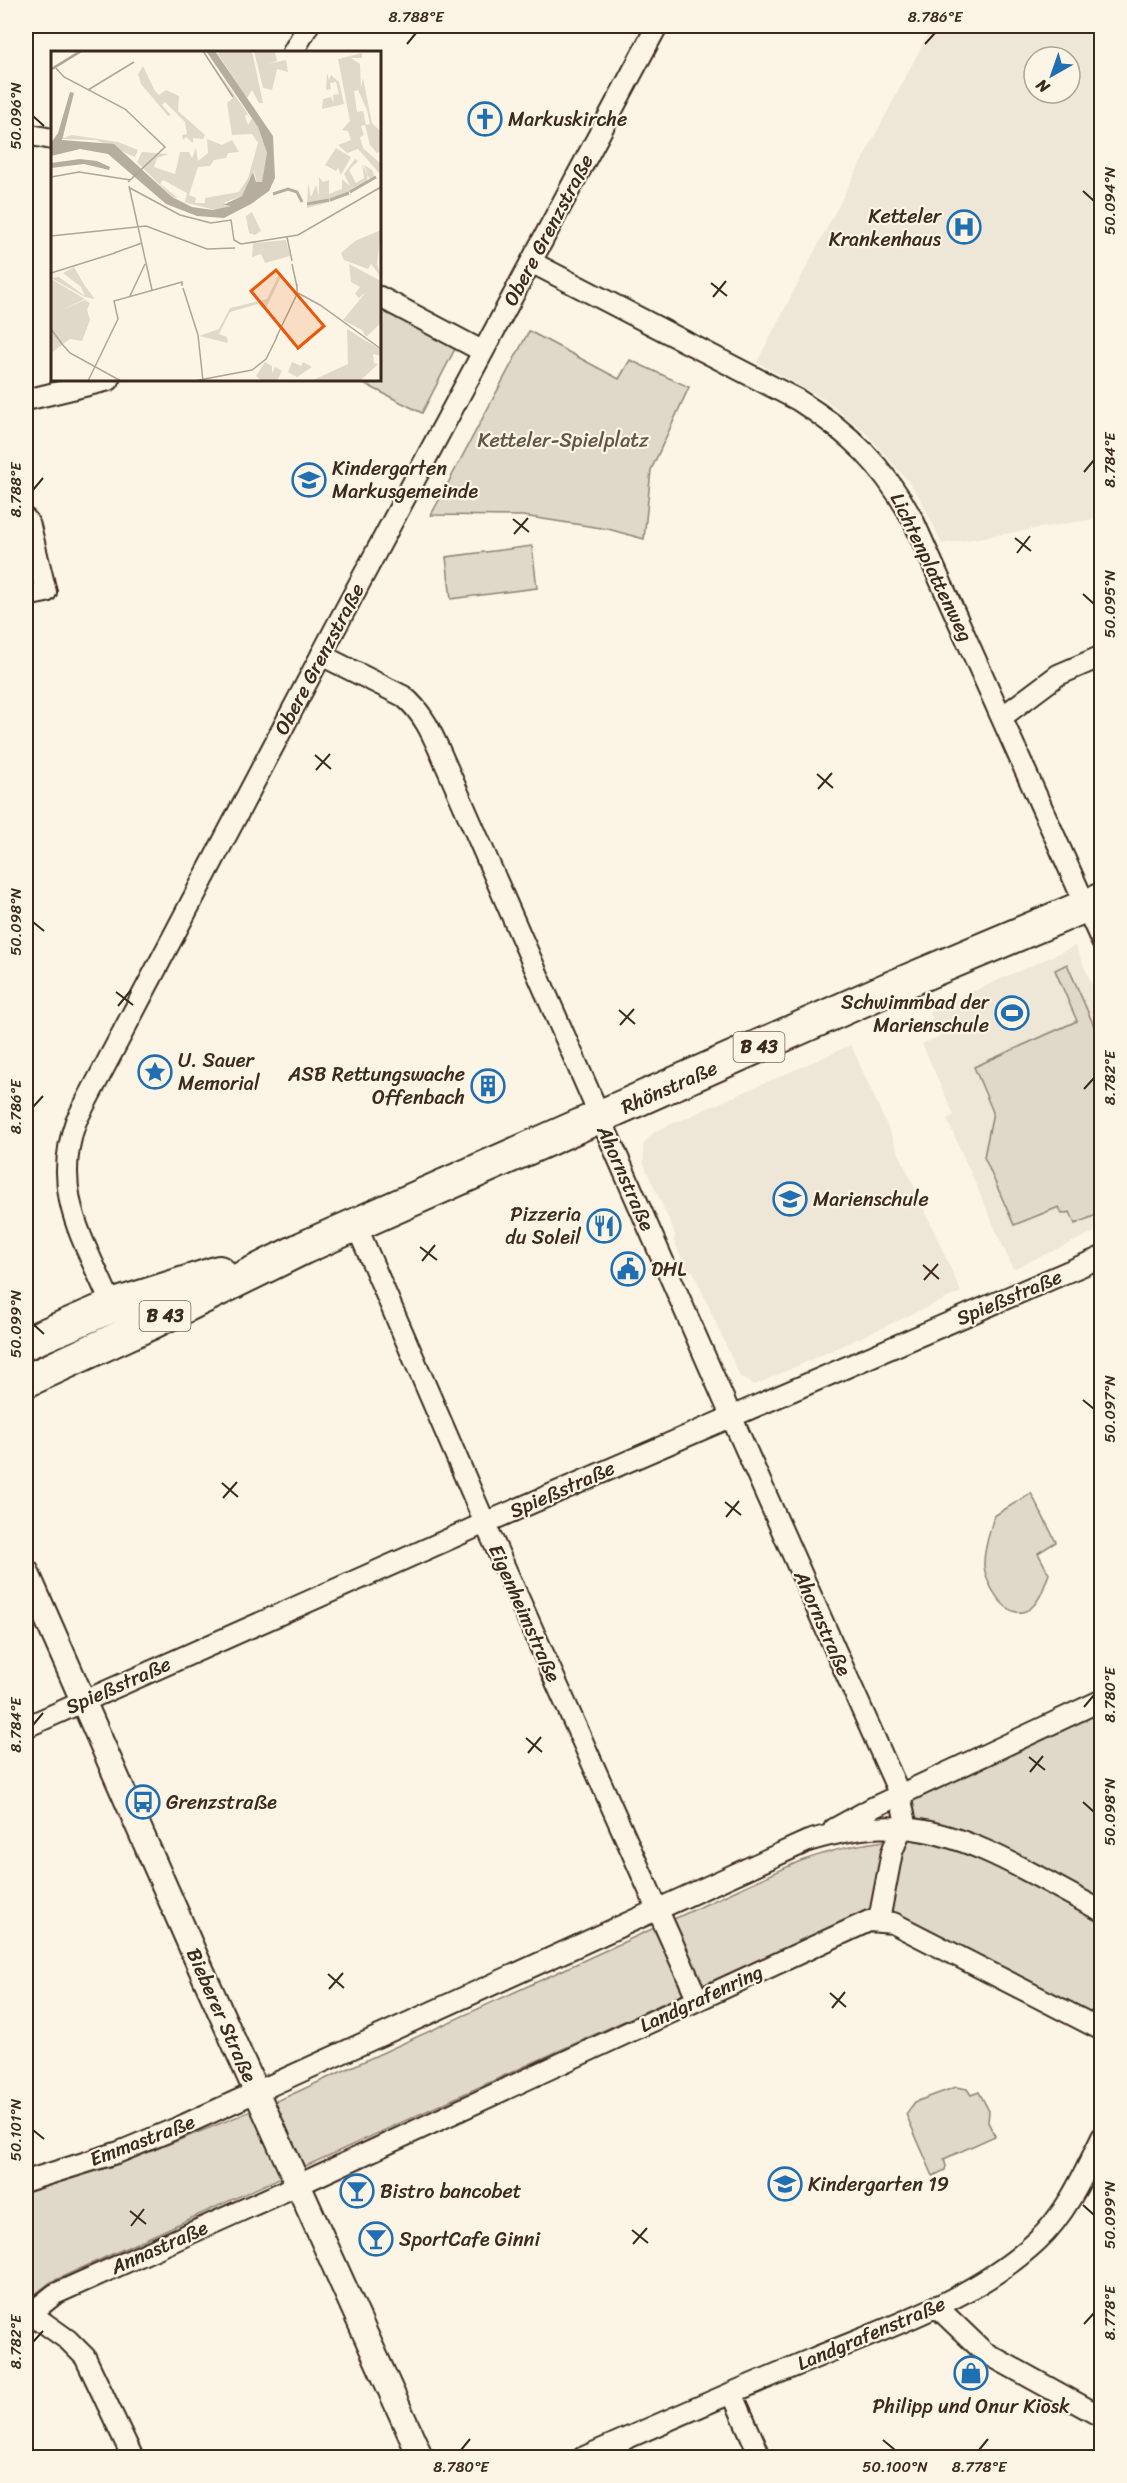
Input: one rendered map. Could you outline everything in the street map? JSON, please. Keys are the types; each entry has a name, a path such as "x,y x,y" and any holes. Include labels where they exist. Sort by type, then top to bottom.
{"main road":[{"name":"Rhönstraße","path":"26,1381 147,1325 303,1248 888,989 1093,902"},
{"name":"Rhönstraße","path":"26,1343 112,1306 303,1248"}],"street":[{"path":"294,51 308,26"},
{"name":"Obere Grenzstraße","path":"112,1306 69,1203 66,1181 67,1155 82,1109 482,351 657,26"},
{"path":"26,134 51,139"},
{"name":"Lichtenplattenweg","path":"531,262 798,400 835,425 861,447 880,468 902,499 1002,717 1093,902 1101,942"},
{"path":"381,298 482,351"},
{"path":"26,400 105,381"},
{"path":"26,519 30,526 46,592 26,596"},
{"name":"Ahornstraße","path":"321,655 403,696 413,704 426,721 900,1795 906,1815 892,1852 879,1920"},
{"path":"1002,717 1058,675 1101,656"},
{"name":"Eigenheimstraße","path":"356,1225 485,1523 698,2000"},
{"name":"Spießstraße","path":"26,1727 485,1523 1101,1257"},
{"name":"Bieberer Straße","path":"26,1571 256,2092 421,2457"},
{"path":"823,1837 842,1823 1101,1700"},
{"path":"256,2092 808,1841 859,1829 903,1828 936,1833 976,1847 1101,1911"},
{"path":"879,1920 901,1926 1101,2030"},
{"name":"Landgrafenring","path":"298,2185 860,1923 879,1920"},
{"name":"Emmastraße","path":"26,2181 144,2142 256,2092"},
{"name":"Landgrafenstraße","path":"582,2457 936,2306 1000,2271 1038,2240 1064,2208 1101,2138"},
{"name":"Annastraße","path":"28,2315 55,2294 298,2185"},
{"path":"936,2306 984,2352 1101,2417"},
{"path":"28,2315 68,2340 85,2358 133,2457"},
{"path":"732,2393 761,2457"}],"shaded area":[{"name":"Ketteler Krankenhaus","path":"932,26 1101,26 1101,518 942,544 922,501 909,482 866,433 825,400 757,362"},
{"path":"1075,946 1101,1005 1101,1229 1013,1269 947,1119 954,1115 922,1044 940,1036 929,1011"},
{"name":"Marienschule","path":"851,1045 961,1292 755,1385 740,1377 693,1271 688,1272 674,1241 675,1234 644,1164 643,1145 654,1132"}],"green space":[{"path":"381,308 456,347 422,413 359,381 381,381"},
{"name":"Ketteler-Spielplatz","path":"529,331 619,379 630,360 689,387 651,470 644,539 608,529 523,516 431,515"},
{"path":"532,546 537,588 451,599 446,557"},
{"path":"1067,964 1101,1042 1101,1213 1075,1224 1070,1212 1062,1214 1059,1207 1014,1225 984,1157 993,1112 974,1067 1077,1021 1055,970"},
{"path":"1031,1493 1056,1542 1038,1553 1049,1574 1038,1600 1023,1612 1015,1612 1007,1608 994,1593 984,1566 985,1554 994,1516"},
{"path":"1101,1710 1101,1900 1014,1854 922,1822 914,1814 912,1807 916,1796"},
{"path":"907,1839 933,1844 983,1861 1101,1922 1101,2023 897,1916 868,1910 51,2282 26,2301 26,2193 122,2163 286,2097 798,1862 852,1846"},
{"path":"956,2087 967,2089 971,2095 979,2092 989,2111 988,2122 995,2136 944,2159 945,2170 933,2176 906,2114 915,2102"}],"place":[{"name":"Markuskirche","path":"485,119"},
{"name":"Ketteler Krankenhaus","path":"964,227"},
{"name":"Kindergarten Markusgemeinde","path":"309,480"},
{"name":"Schwimmbad der Marienschule","path":"1012,1013"},
{"name":"U. Sauer Memorial","path":"155,1072"},
{"name":"ASB Rettungswache Offenbach","path":"488,1086"},
{"name":"Marienschule","path":"790,1199"},
{"name":"Pizzeria du Soleil","path":"604,1226"},
{"name":"DHL","path":"628,1269"},
{"name":"Grenzstraße","path":"143,1802"},
{"name":"Kindergarten 19","path":"785,2184"},
{"name":"Bistro bancobet","path":"357,2191"},
{"name":"SportCafe Ginni","path":"376,2239"},
{"name":"Philipp und Onur Kiosk","path":"971,2373"}]}
